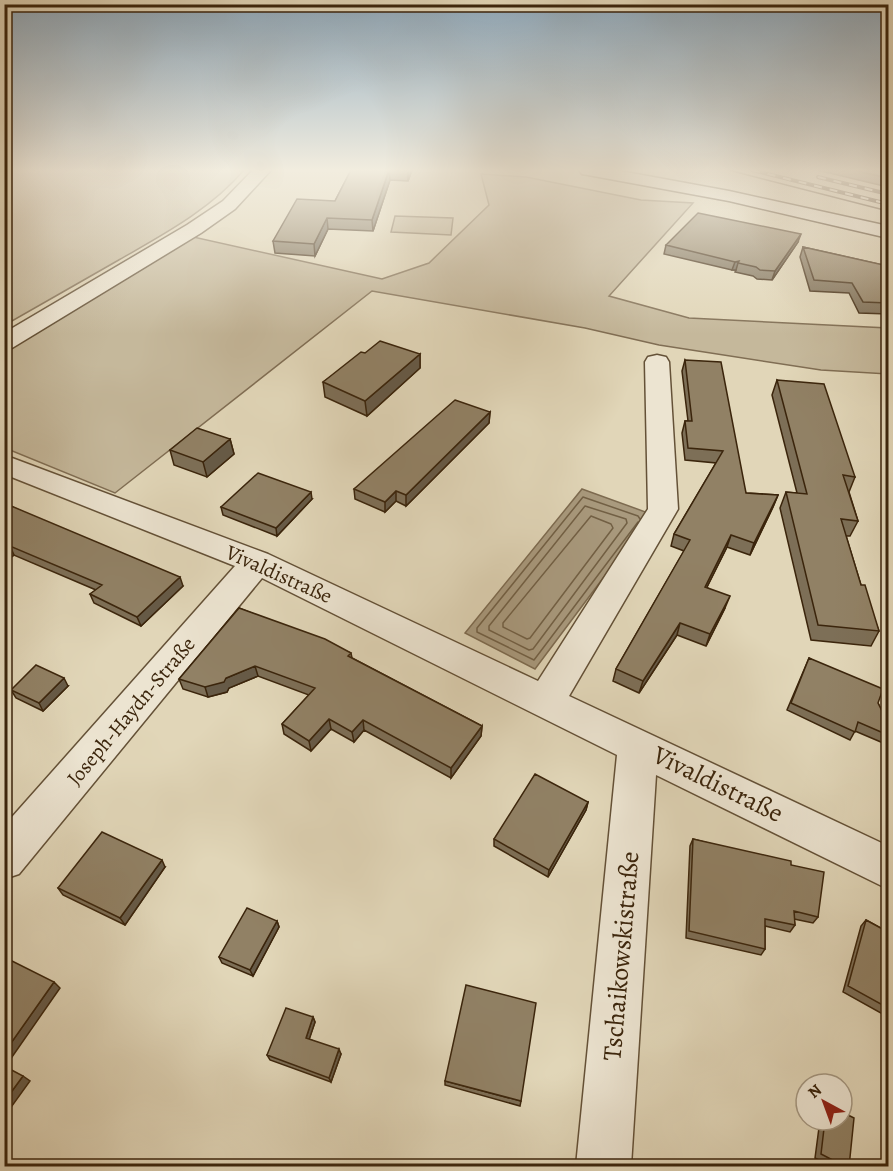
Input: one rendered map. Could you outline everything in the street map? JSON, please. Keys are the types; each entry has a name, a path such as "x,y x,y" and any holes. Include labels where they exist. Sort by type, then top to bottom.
{"street":[{"path":"4,343 200,225"},
{"path":"856,225 888,232"},
{"path":"546,701 663,509 657,362"},
{"name":"Vivaldistraße","path":"4,464 257,562 888,868"},
{"name":"Joseph-Haydn-Straße","path":"4,859 257,562"},
{"name":"Tschaikowskistraße","path":"604,1167 638,745"}],"shaded area":[{"path":"5,225 179,225 151,241 5,325"},
{"path":"393,225 452,225 451,235 391,232"},
{"path":"469,225 673,225 609,296 689,318 888,328 888,374 821,370 659,345 585,328 372,291 115,493 5,448 4,347 189,236 382,279 429,263"}],"water":[{"path":"582,489 651,514 535,669 465,633"}],"building":[{"path":"282,225 324,225 314,244 273,241"},
{"path":"686,225 755,225 801,234 775,271 760,270 738,263 739,261 735,262 666,245"},
{"path":"803,247 888,266 888,303 863,302 852,283 814,280"},
{"path":"380,341 420,354 365,401 323,382 361,352 365,353"},
{"path":"685,360 721,362 746,493 778,495 754,543 731,535 705,587 730,596 710,634 680,623 643,681 616,669 690,540 674,534 723,451 688,448 685,421 692,421"},
{"path":"777,380 824,384 855,477 843,475 858,521 841,519 861,585 865,585 879,631 818,625 786,492 807,494"},
{"path":"455,400 490,412 406,495 396,491 385,502 354,489"},
{"path":"197,428 230,439 203,462 170,450"},
{"path":"258,473 311,492 276,528 221,507"},
{"path":"4,503 180,577 137,617 90,594 102,585 10,546 4,550"},
{"path":"239,608 325,639 351,653 348,656 482,726 451,768 363,720 352,732 329,719 309,741 282,724 315,688 255,666 226,678 224,682 205,687 179,679"},
{"path":"809,658 883,689 878,703 888,723 888,735 858,722 855,732 791,703"},
{"path":"36,665 64,678 39,703 11,690"},
{"path":"535,774 588,802 549,870 494,839"},
{"path":"102,832 162,860 120,918 58,888"},
{"path":"693,839 791,861 791,865 824,872 818,917 794,911 795,925 765,919 765,949 689,931"},
{"path":"247,908 277,921 250,970 219,957"},
{"path":"866,920 888,932 888,1008 848,986"},
{"path":"4,957 54,982 4,1053"},
{"path":"466,985 536,1003 521,1101 445,1081"},
{"path":"286,1008 313,1017 306,1038 339,1049 329,1078 267,1055"},
{"path":"4,1066 23,1076 4,1102"},
{"path":"824,1132 853,1132 849,1167 821,1154"}]}
